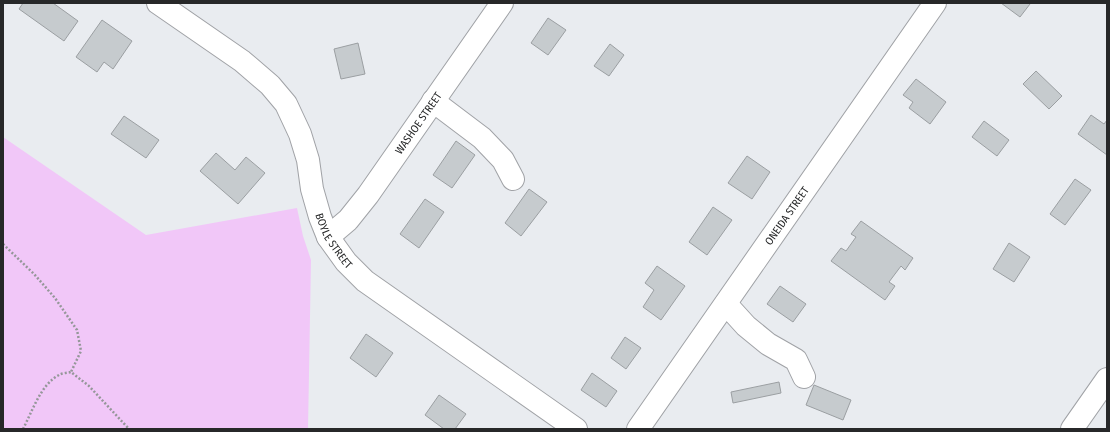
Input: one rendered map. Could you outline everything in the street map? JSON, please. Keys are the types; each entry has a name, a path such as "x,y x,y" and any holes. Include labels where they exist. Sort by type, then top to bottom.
{"street":[{"name":"BOYLE STREET","path":"158,3 242,61 270,85 286,104 300,134 308,160 312,189 320,217 328,237 346,262 365,281 576,429"},
{"name":"WASHOE STREET","path":"328,237 348,220 368,195 502,3"},
{"name":"ONEIDA STREET","path":"638,429 936,3"},
{"path":"433,101 482,138 502,160 513,179"},
{"path":"726,304 746,326 768,344 796,360 804,377"},
{"path":"1072,429 1107,379"}],"path":[{"path":"3,244 34,274 55,298 77,330 81,351 71,372"},
{"path":"23,429 48,383 60,374 71,372 90,386 129,429"}],"shaded area":[{"path":"3,137 146,235 297,208 303,236 311,260 308,429 3,429"}],"building":[{"path":"23,3 53,3 78,21 64,41 19,9"},
{"path":"1001,3 1029,3 1030,4 1020,17"},
{"path":"548,18 566,30 548,55 531,43"},
{"path":"102,20 132,41 113,69 104,62 97,72 76,57"},
{"path":"358,43 365,74 341,79 334,49"},
{"path":"610,44 624,55 609,76 594,66"},
{"path":"1036,71 1062,96 1049,109 1023,84"},
{"path":"916,79 946,102 930,124 909,108 913,102 903,95"},
{"path":"1091,115 1104,124 1107,120 1107,155 1078,134"},
{"path":"124,116 159,140 146,158 111,134"},
{"path":"984,121 1009,140 997,156 972,137"},
{"path":"456,141 475,155 452,188 433,175"},
{"path":"216,153 235,170 246,157 265,173 238,204 200,171"},
{"path":"747,156 770,172 752,199 728,183"},
{"path":"1075,179 1091,190 1065,225 1050,214"},
{"path":"529,189 547,202 521,236 505,223"},
{"path":"425,199 444,212 419,248 400,234"},
{"path":"713,207 732,220 707,255 689,242"},
{"path":"861,221 913,258 905,270 901,266 889,282 895,286 885,300 831,261 841,248 846,251 856,237 851,234"},
{"path":"1009,243 1030,257 1014,282 993,269"},
{"path":"657,266 685,286 661,320 643,307 654,290 645,283"},
{"path":"780,286 806,304 793,322 767,304"},
{"path":"366,334 393,353 376,377 350,358"},
{"path":"625,337 641,348 626,369 611,358"},
{"path":"592,373 617,391 606,407 581,390"},
{"path":"779,382 781,393 733,403 731,392"},
{"path":"814,385 851,400 843,420 806,405"},
{"path":"439,395 466,414 455,429 444,429 425,415"}]}
